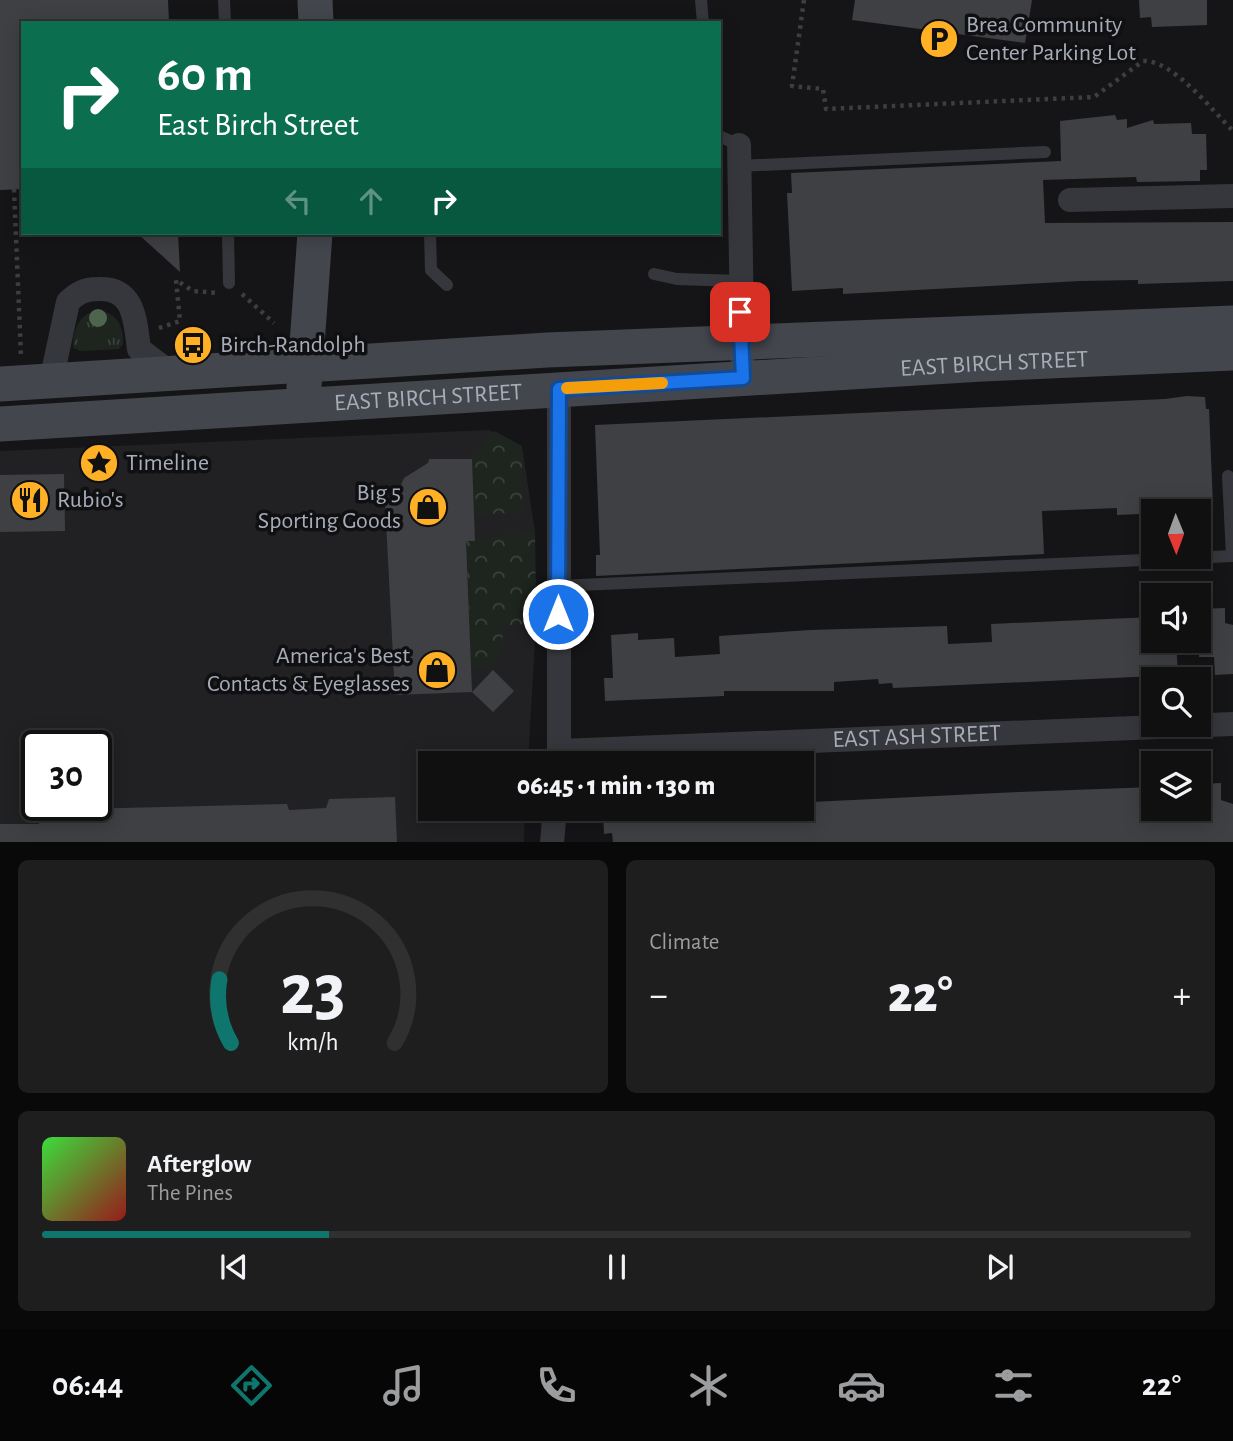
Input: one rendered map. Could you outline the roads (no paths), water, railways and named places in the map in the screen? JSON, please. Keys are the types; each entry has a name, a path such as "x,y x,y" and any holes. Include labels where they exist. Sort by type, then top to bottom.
{"street":[{"path":"315,0 316,21"},
{"path":"732,149 743,378"},
{"path":"1070,200 1233,196"},
{"path":"301,408 307,366 315,235"},
{"path":"36,369 53,372 68,302 76,293 106,288 128,299 133,310 138,349 171,373"},
{"name":"EAST BIRCH STREET","path":"0,384 36,369 171,373 741,340 1233,323"},
{"name":"EAST BIRCH STREET","path":"0,424 245,408 301,408 743,378 1233,353"},
{"path":"559,389 559,751"},
{"name":"EAST ASH STREET","path":"682,751 1233,724"},
{"path":"552,842 554,821"}],"lane":[{"path":"224,0 225,21"},
{"path":"701,0 703,21"},
{"path":"732,149 1045,152"},
{"path":"228,235 229,283"},
{"path":"430,235 431,270 447,285"},
{"path":"654,274 677,279 740,281"},
{"path":"558,586 1233,556 1228,476"}],"place":[{"name":"Brea Community Center Parking Lot","path":"939,39"},
{"name":"Birch-Randolph","path":"193,345"},
{"name":"Timeline","path":"99,463"},
{"name":"Rubio's","path":"30,500"},
{"name":"Big 5 Sporting Goods","path":"428,507"},
{"name":"America's Best Contacts & Eyeglasses","path":"437,670"}]}
